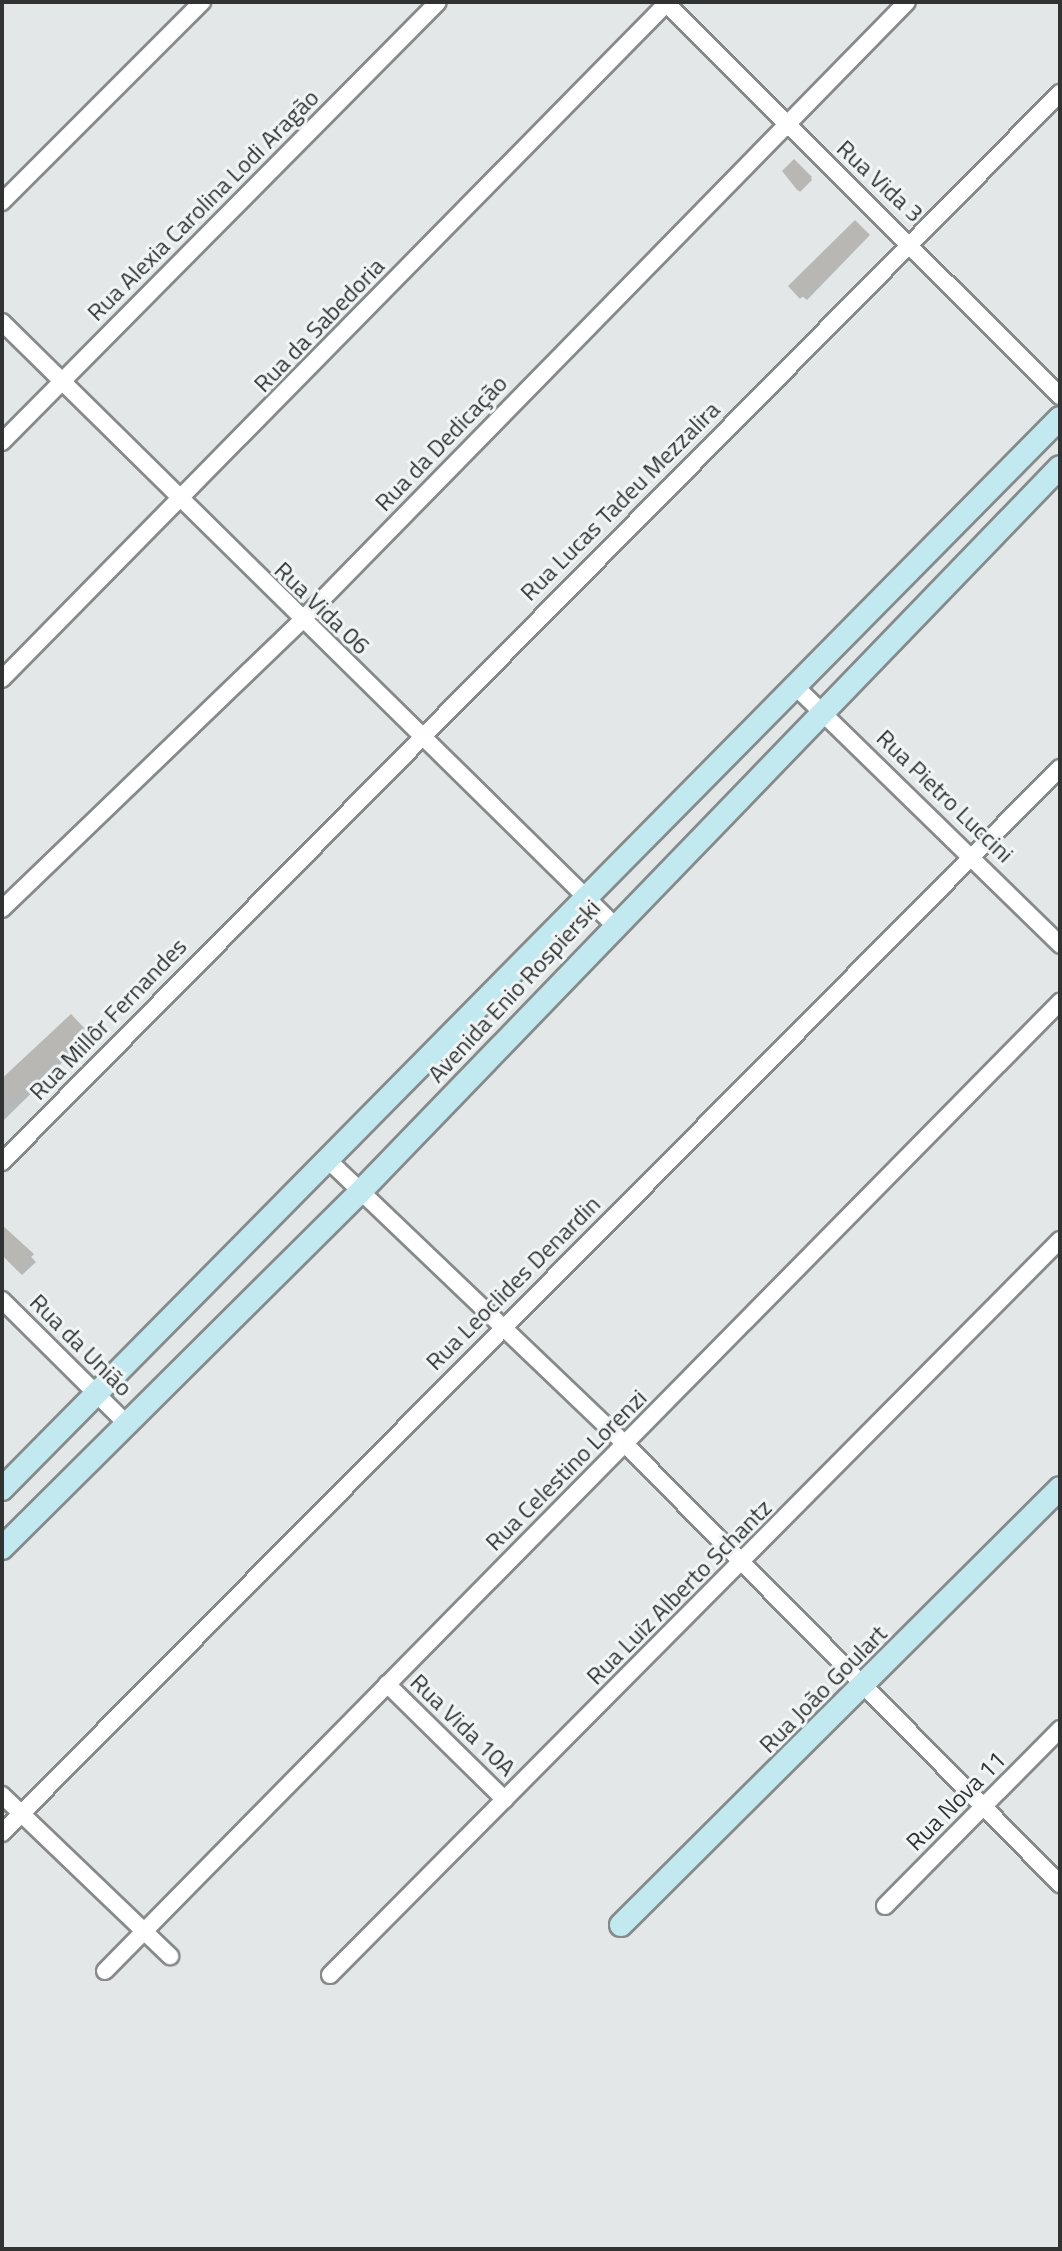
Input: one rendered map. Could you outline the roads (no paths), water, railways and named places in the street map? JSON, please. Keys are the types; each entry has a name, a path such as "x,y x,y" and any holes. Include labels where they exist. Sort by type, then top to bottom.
{"street":[{"path":"2,202 202,2"},
{"name":"Rua Alexia Carolina Lodi Aragão","path":"2,442 438,2"},
{"name":"Rua da Dedicação","path":"2,909 301,621 784,124 907,2"},
{"name":"Rua Vida 3","path":"667,3 784,124 911,243 1060,396"},
{"name":"Rua da Sabedoria","path":"2,679 667,3"},
{"name":"Rua Lucas Tadeu Mezzalira","path":"216,944 1060,93"},
{"name":"Rua Vida 06","path":"2,322 64,380 179,502 613,924"},
{"name":"Avenida Enio Rospierski","path":"2,1489 584,895 1060,418"},
{"name":"Avenida Enio Rospierski","path":"2,1548 361,1191 613,924 1060,467"},
{"name":"Rua Pietro Luccini","path":"794,685 974,856 1060,945"},
{"name":"Rua Leoclides Denardin","path":"2,1833 1060,768"},
{"name":"Rua Millôr Fernandes","path":"2,1162 216,944"},
{"name":"Rua Celestino Lorenzi","path":"105,1971 1060,1002"},
{"path":"327,1159 625,1444 1060,1884"},
{"name":"Rua Luiz Alberto Schantz","path":"330,1975 742,1564 1060,1240"},
{"name":"Rua da União","path":"2,1300 127,1424"},
{"name":"Rua João Goulart","path":"621,1925 1060,1488"},
{"name":"Rua Vida 10A","path":"387,1684 505,1800"},
{"name":"Rua Nova 11","path":"885,1906 1060,1729"},
{"path":"2,1795 170,1956"}]}
